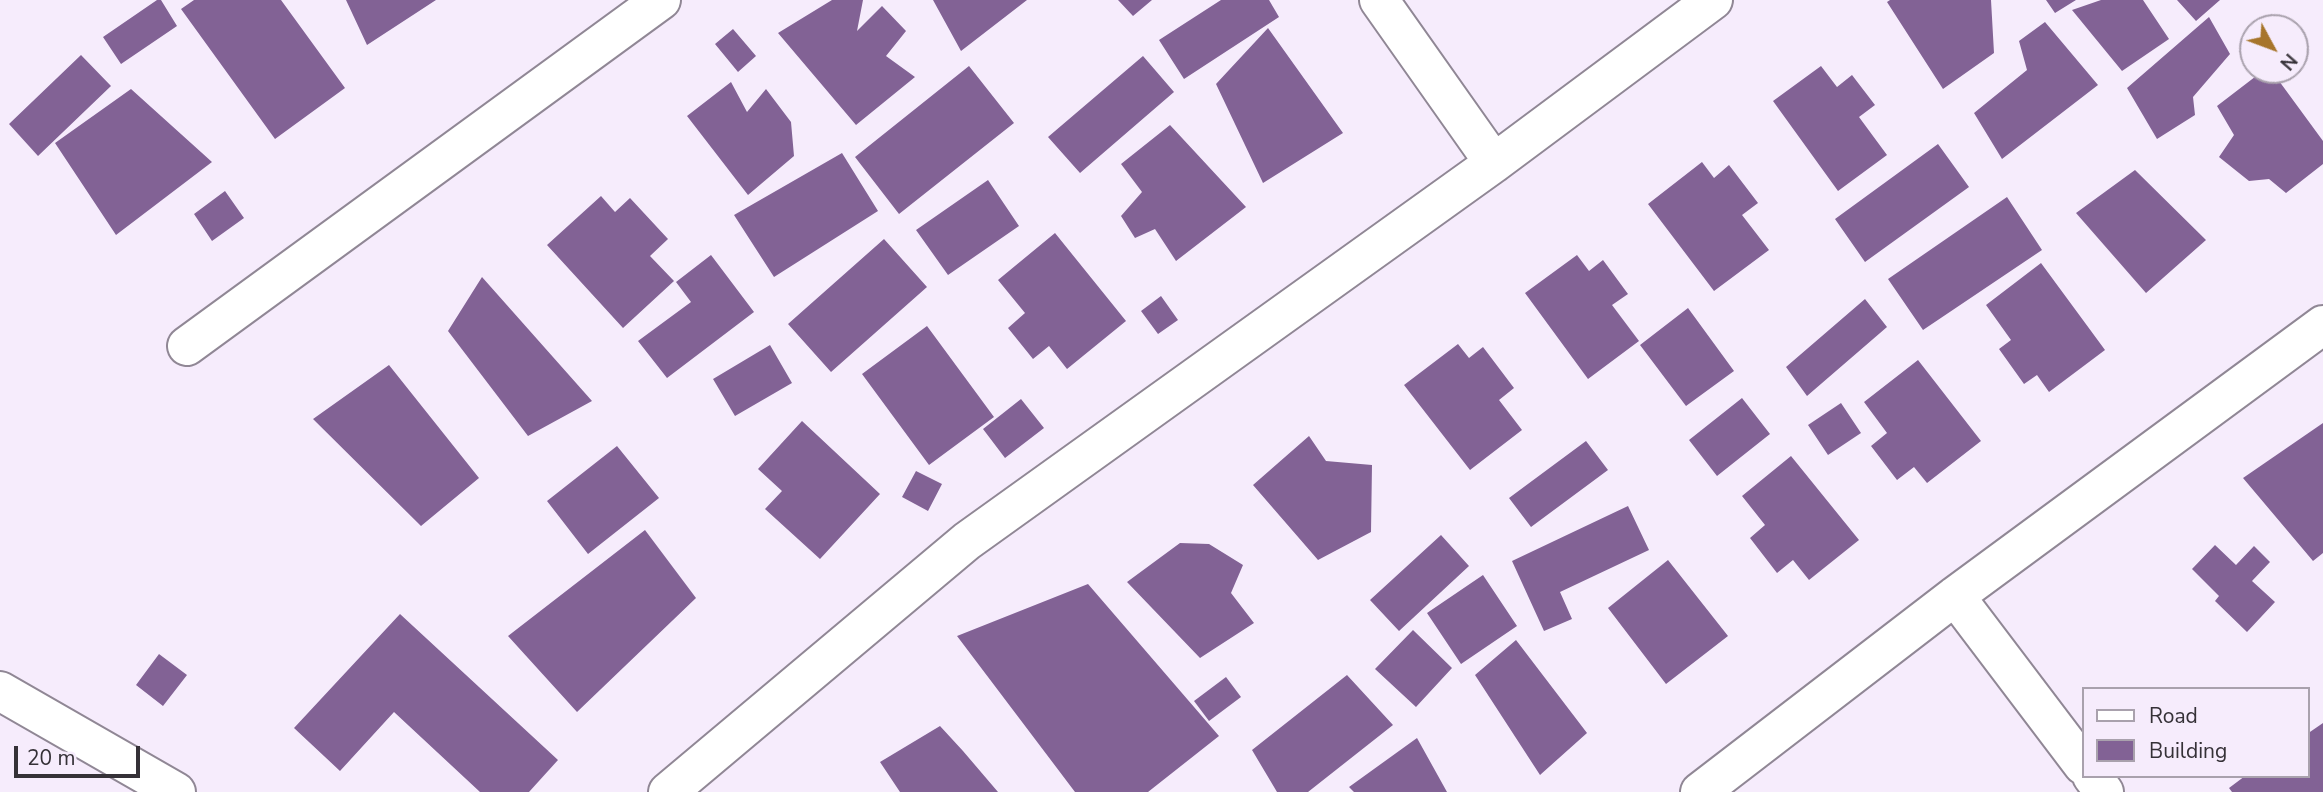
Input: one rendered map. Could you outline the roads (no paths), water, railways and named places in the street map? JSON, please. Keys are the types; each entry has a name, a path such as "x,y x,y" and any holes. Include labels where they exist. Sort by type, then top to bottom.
{"street":[{"path":"187,346 661,0"},
{"path":"1379,0 1494,163"},
{"path":"668,792 968,541 1494,163 1713,0"},
{"path":"1700,792 1955,597 2323,325"},
{"path":"1955,597 2082,764"},
{"path":"0,691 176,792"}]}
